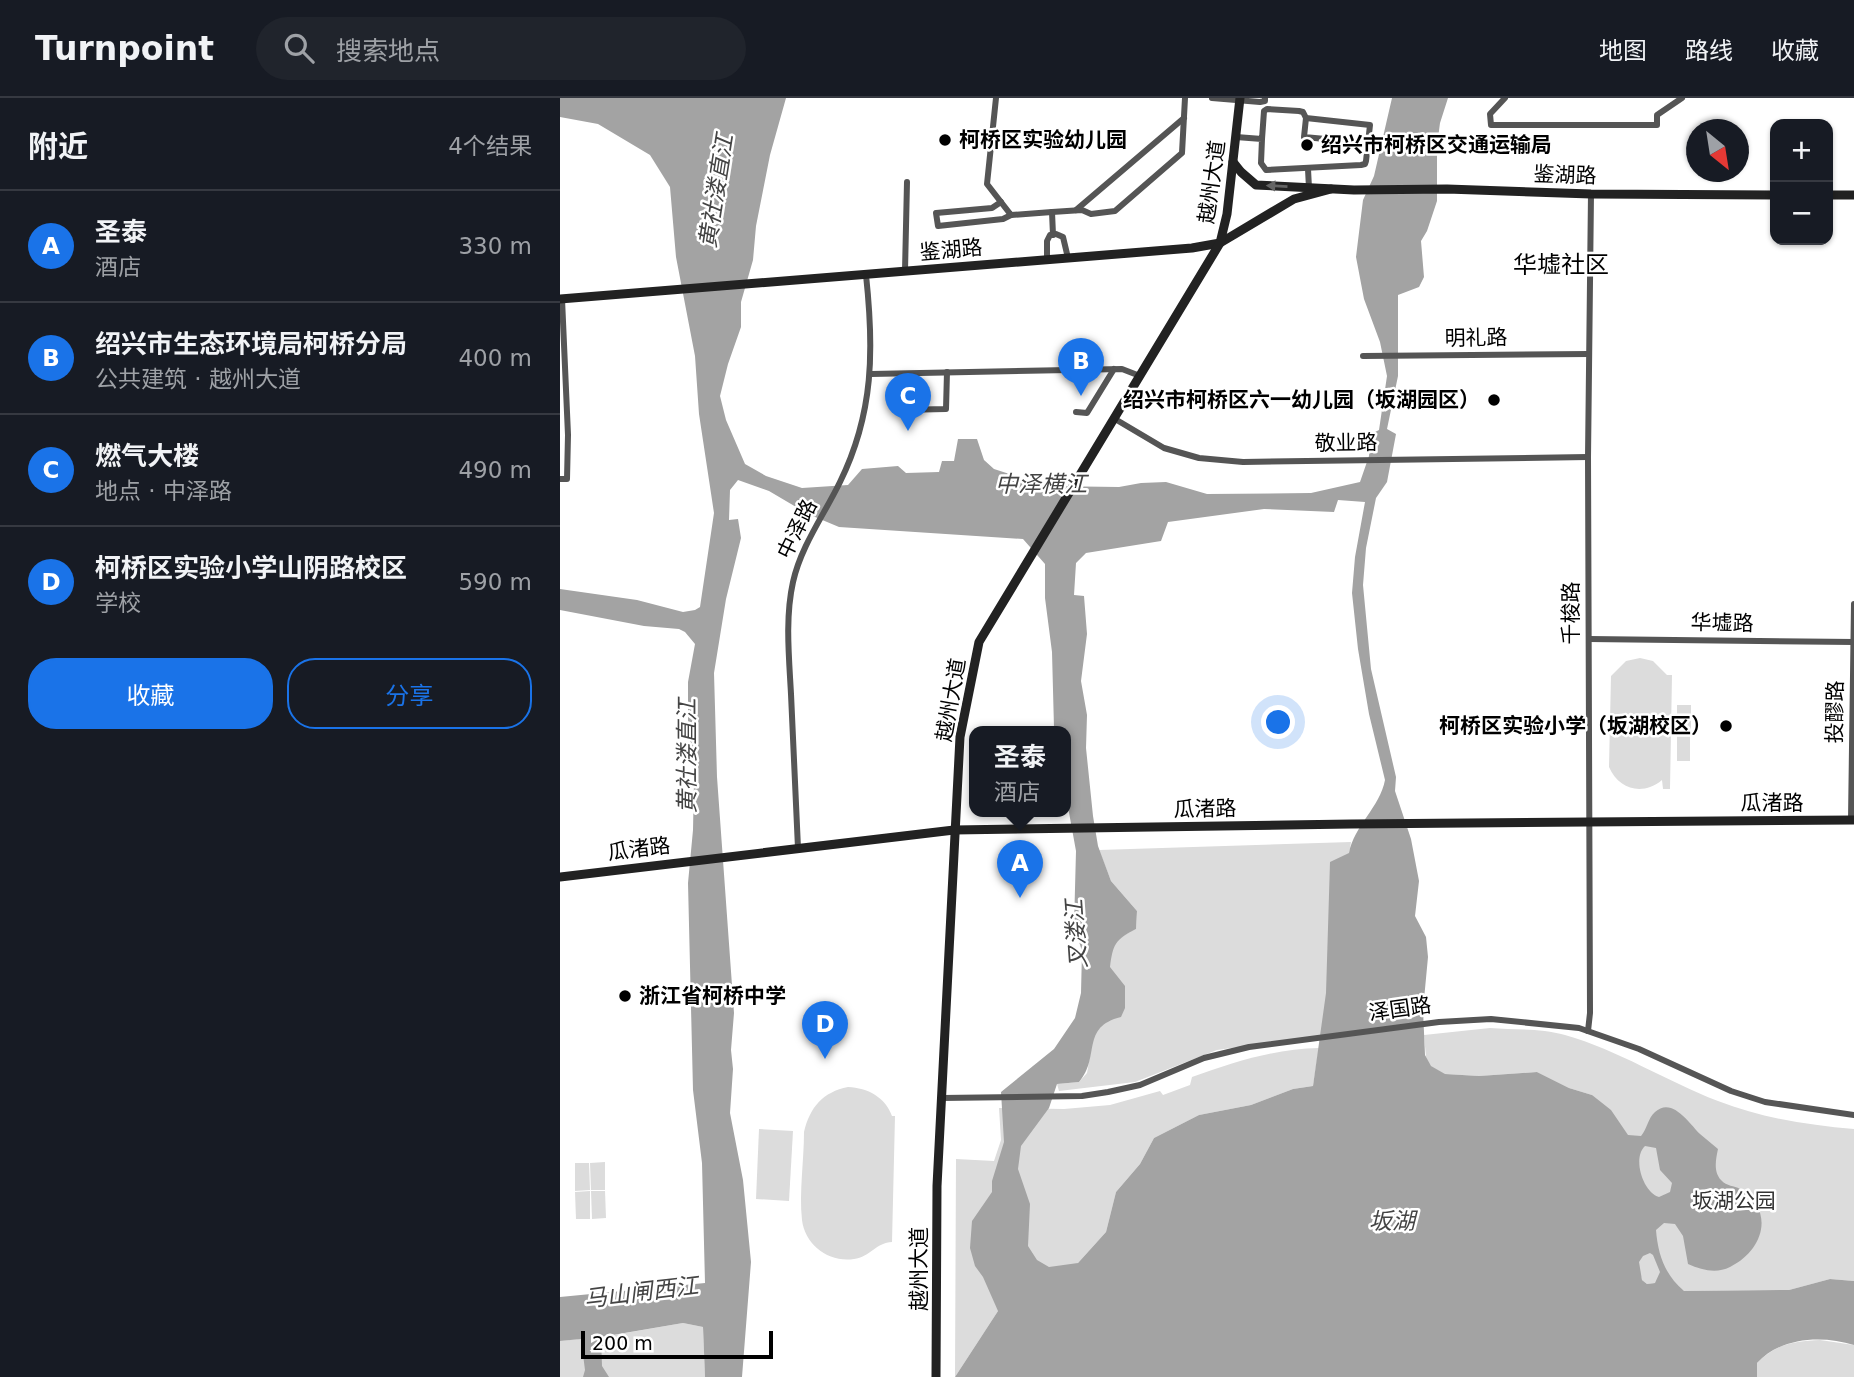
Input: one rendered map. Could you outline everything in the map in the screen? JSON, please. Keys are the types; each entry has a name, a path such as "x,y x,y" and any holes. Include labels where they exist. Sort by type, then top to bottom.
{"street":[{"path":"996,98 987,184 1011,215"},
{"path":"1001,202 992,208 936,213 938,226 1003,219 1011,215 1082,210 1091,214 1115,211 1182,153 1185,98"},
{"path":"1212,98 1265,102 1265,98"},
{"path":"1505,98 1490,114 1491,125 1657,125 1657,115 1682,98"},
{"name":"越州大道","path":"936,1377 937,1186 954,830 960,737 979,642 1220,243 1227,214 1240,99"},
{"path":"1306,118 1370,125 1368,143 1365,164 1274,171 1262,167 1264,111 1267,109 1303,112 1306,118 1304,136 1368,143"},
{"path":"1075,211 1184,118"},
{"path":"1236,137 1262,139"},
{"name":"鉴湖路","path":"1233,162 1256,185 1354,190 1447,189 1591,194 1770,195"},
{"path":"1308,169 1309,188"},
{"path":"905,271 907,182"},
{"name":"鉴湖路","path":"561,299 1192,248 1220,243 1294,199 1331,189"},
{"name":"千梭路","path":"1588,1031 1591,194"},
{"path":"1833,195 1854,195"},
{"path":"1047,260 1047,242 1054,235 1052,212"},
{"path":"1054,235 1063,237 1068,258"},
{"name":"中泽路","path":"798,848 789,648 790,601 801,555 840,482 859,435 868,400 871,374 866,275"},
{"path":"560,479 567,480 568,435 561,299"},
{"name":"明礼路","path":"1363,356 1589,354"},
{"path":"1076,412 1087,412 1114,369"},
{"path":"871,374 1122,369 1140,376"},
{"path":"899,410 946,408 947,372"},
{"name":"敬业路","path":"1115,419 1164,448 1199,458 1242,462 1588,457"},
{"name":"投醪路","path":"1852,820 1854,604"},
{"name":"华墟路","path":"1589,639 1854,642"},
{"name":"瓜渚路","path":"560,877 954,830 1852,820"},
{"name":"泽国路","path":"942,1098 1094,1094 1140,1085 1204,1058 1249,1047 1466,1019 1516,1020 1588,1031 1639,1049 1731,1091 1765,1102 1854,1115"}],"green space":[{"path":"1640,658 1653,661 1667,675 1672,675 1670,789 1663,789 1662,780 1647,788 1632,788 1619,781 1609,767 1611,676 1626,661"},
{"path":"1677,705 1691,705 1691,731 1677,731"},
{"path":"1677,734 1690,734 1690,761 1677,761"},
{"path":"1351,842 1321,1036 1217,1050 1135,1082 1059,1091 1057,1084 1079,1082 1087,1073 1094,1034 1106,1020 1106,972 1109,954 1118,940 1136,929 1137,911 1111,881 1099,850"},
{"name":"坂湖公园","path":"1490,1028 1537,1030 1565,1035 1604,1049 1735,1107 1785,1120 1854,1129 1854,1281 1830,1279 1789,1290 1684,1291 1655,1283 1647,1284 1642,1280 1592,1095 1569,1088 1537,1072 1479,1076 1444,1074 1430,1066 1426,1057 1424,1035"},
{"path":"1319,1048 1313,1086 1293,1089 1251,1105 1199,1115 1154,1138 1140,1164 1116,1192 1106,1232 1078,1263 998,1311 955,1377 956,1159 994,1161 1001,1140 999,1108 1064,1109 1110,1105 1160,1091 1163,1095 1190,1085 1192,1077 1239,1061 1286,1051"},
{"path":"848,1087 875,1095 885,1104 892,1116 895,1116 892,1242 882,1244 854,1259 827,1255 813,1244 804,1229 801,1199 804,1132 810,1115 825,1097"},
{"path":"759,1129 793,1131 789,1201 756,1199"},
{"path":"605,1162 605,1190 591,1190 590,1163"},
{"path":"575,1163 589,1163 590,1190 575,1191"},
{"path":"590,1191 590,1219 576,1219 575,1192"},
{"path":"591,1191 605,1191 606,1218 592,1219"},
{"path":"683,1323 703,1327 705,1377 560,1377 560,1341"},
{"path":"1820,1340 1854,1345 1854,1377 1757,1377 1757,1363 1771,1352 1794,1343"}],"water":[{"path":"560,98 786,98 770,155 756,226 753,260 741,302 741,327 720,396 726,420 745,464 766,476 802,488 848,485 862,469 898,466 906,473 939,472 942,461 954,461 958,439 977,439 984,460 994,469 1046,486 1119,487 1166,482 1207,494 1311,493 1360,482 1369,456 1371,434 1379,430 1387,376 1380,342 1364,299 1356,257 1363,200 1374,176 1392,98 1448,98 1440,123 1437,146 1437,201 1421,241 1424,277 1419,287 1398,295 1398,376 1387,429 1396,434 1387,482 1376,498 1366,548 1363,585 1371,669 1396,777 1395,791 1411,839 1419,881 1415,916 1426,937 1428,957 1423,1010 1425,1055 1431,1066 1445,1074 1479,1076 1537,1072 1569,1088 1592,1095 1611,1110 1628,1135 1641,1136 1653,1114 1661,1108 1668,1107 1680,1113 1718,1149 1718,1176 1726,1184 1740,1189 1751,1198 1758,1208 1761,1230 1751,1251 1741,1260 1725,1269 1709,1270 1688,1264 1683,1236 1675,1224 1664,1223 1656,1230 1657,1239 1664,1264 1672,1278 1684,1291 1789,1290 1830,1279 1854,1281 1854,1345 1816,1339 1790,1343 1767,1354 1757,1363 1757,1377 955,1377 998,1311 983,1277 975,1266 970,1248 972,1221 992,1192 992,1181 1004,1142 1001,1092 1054,1049 1075,1018 1081,993 1082,951 1074,926 1076,851 1070,817 1071,726 1054,726 1052,652 1045,598 1045,564 1023,539 839,527 808,514 769,491 738,480 730,490 729,520 738,519 741,538 726,599 714,673 717,777 734,1013 730,1113 743,1180 751,1262 742,1377 705,1377 703,1327 683,1323 601,1337 602,1366 609,1377 583,1377 585,1370 581,1339 560,1341 560,1297 705,1283 702,1163 693,1090 688,883 694,781 688,720 688,682 695,644 679,629 644,626 560,610 560,589 637,600 683,612 700,607 714,513 699,414 695,356 676,257 670,187 650,155 598,124 560,117","holes":["1338,500 1365,502 1355,557 1352,593 1369,714 1385,780 1378,799 1356,834 1349,853 1330,862 1326,993 1313,1086 1293,1089 1251,1105 1199,1115 1154,1138 1140,1164 1116,1192 1106,1232 1078,1263 1049,1267 1037,1260 1028,1246 1030,1204 1018,1169 1021,1146 1049,1108 1057,1084 1079,1082 1089,1063 1095,1035 1100,1028 1121,1017 1125,1008 1125,986 1110,967 1111,959 1116,944 1136,929 1137,911 1111,881 1098,846 1086,748 1087,715 1081,681 1087,634 1084,596 1074,595 1076,563 1086,553 1161,541 1168,522 1264,509 1334,512","1645,1146 1656,1148 1660,1170 1672,1183 1670,1192 1659,1197 1648,1189 1641,1174 1639,1158","1650,1253 1660,1272 1655,1283 1647,1284 1642,1280 1639,1262 1643,1256"]}],"place":[{"name":"柯桥区实验幼儿园","path":"945,140"},
{"name":"绍兴市柯桥区交通运输局","path":"1307,145"},
{"name":"绍兴市生态环境局柯桥分局","path":"1081,396"},
{"name":"绍兴市柯桥区六一幼儿园（坂湖园区）","path":"1494,400"},
{"name":"燃气大楼","path":"908,431"},
{"name":"柯桥区实验小学（坂湖校区）","path":"1726,726"},
{"name":"圣泰","path":"1020,898"},
{"name":"浙江省柯桥中学","path":"625,996"},
{"name":"柯桥区实验小学山阴路校区","path":"825,1059"}],"district":[{"name":"华墟社区","path":"1561,265"}],"water label":[{"name":"黄社溇直江","path":"716,191"},
{"name":"中泽横江","path":"1041,484"},
{"name":"黄社溇直江","path":"687,756"},
{"name":"叉溇江","path":"1076,934"},
{"name":"坂湖","path":"1392,1221"},
{"name":"马山闸西江","path":"641,1292"}]}
